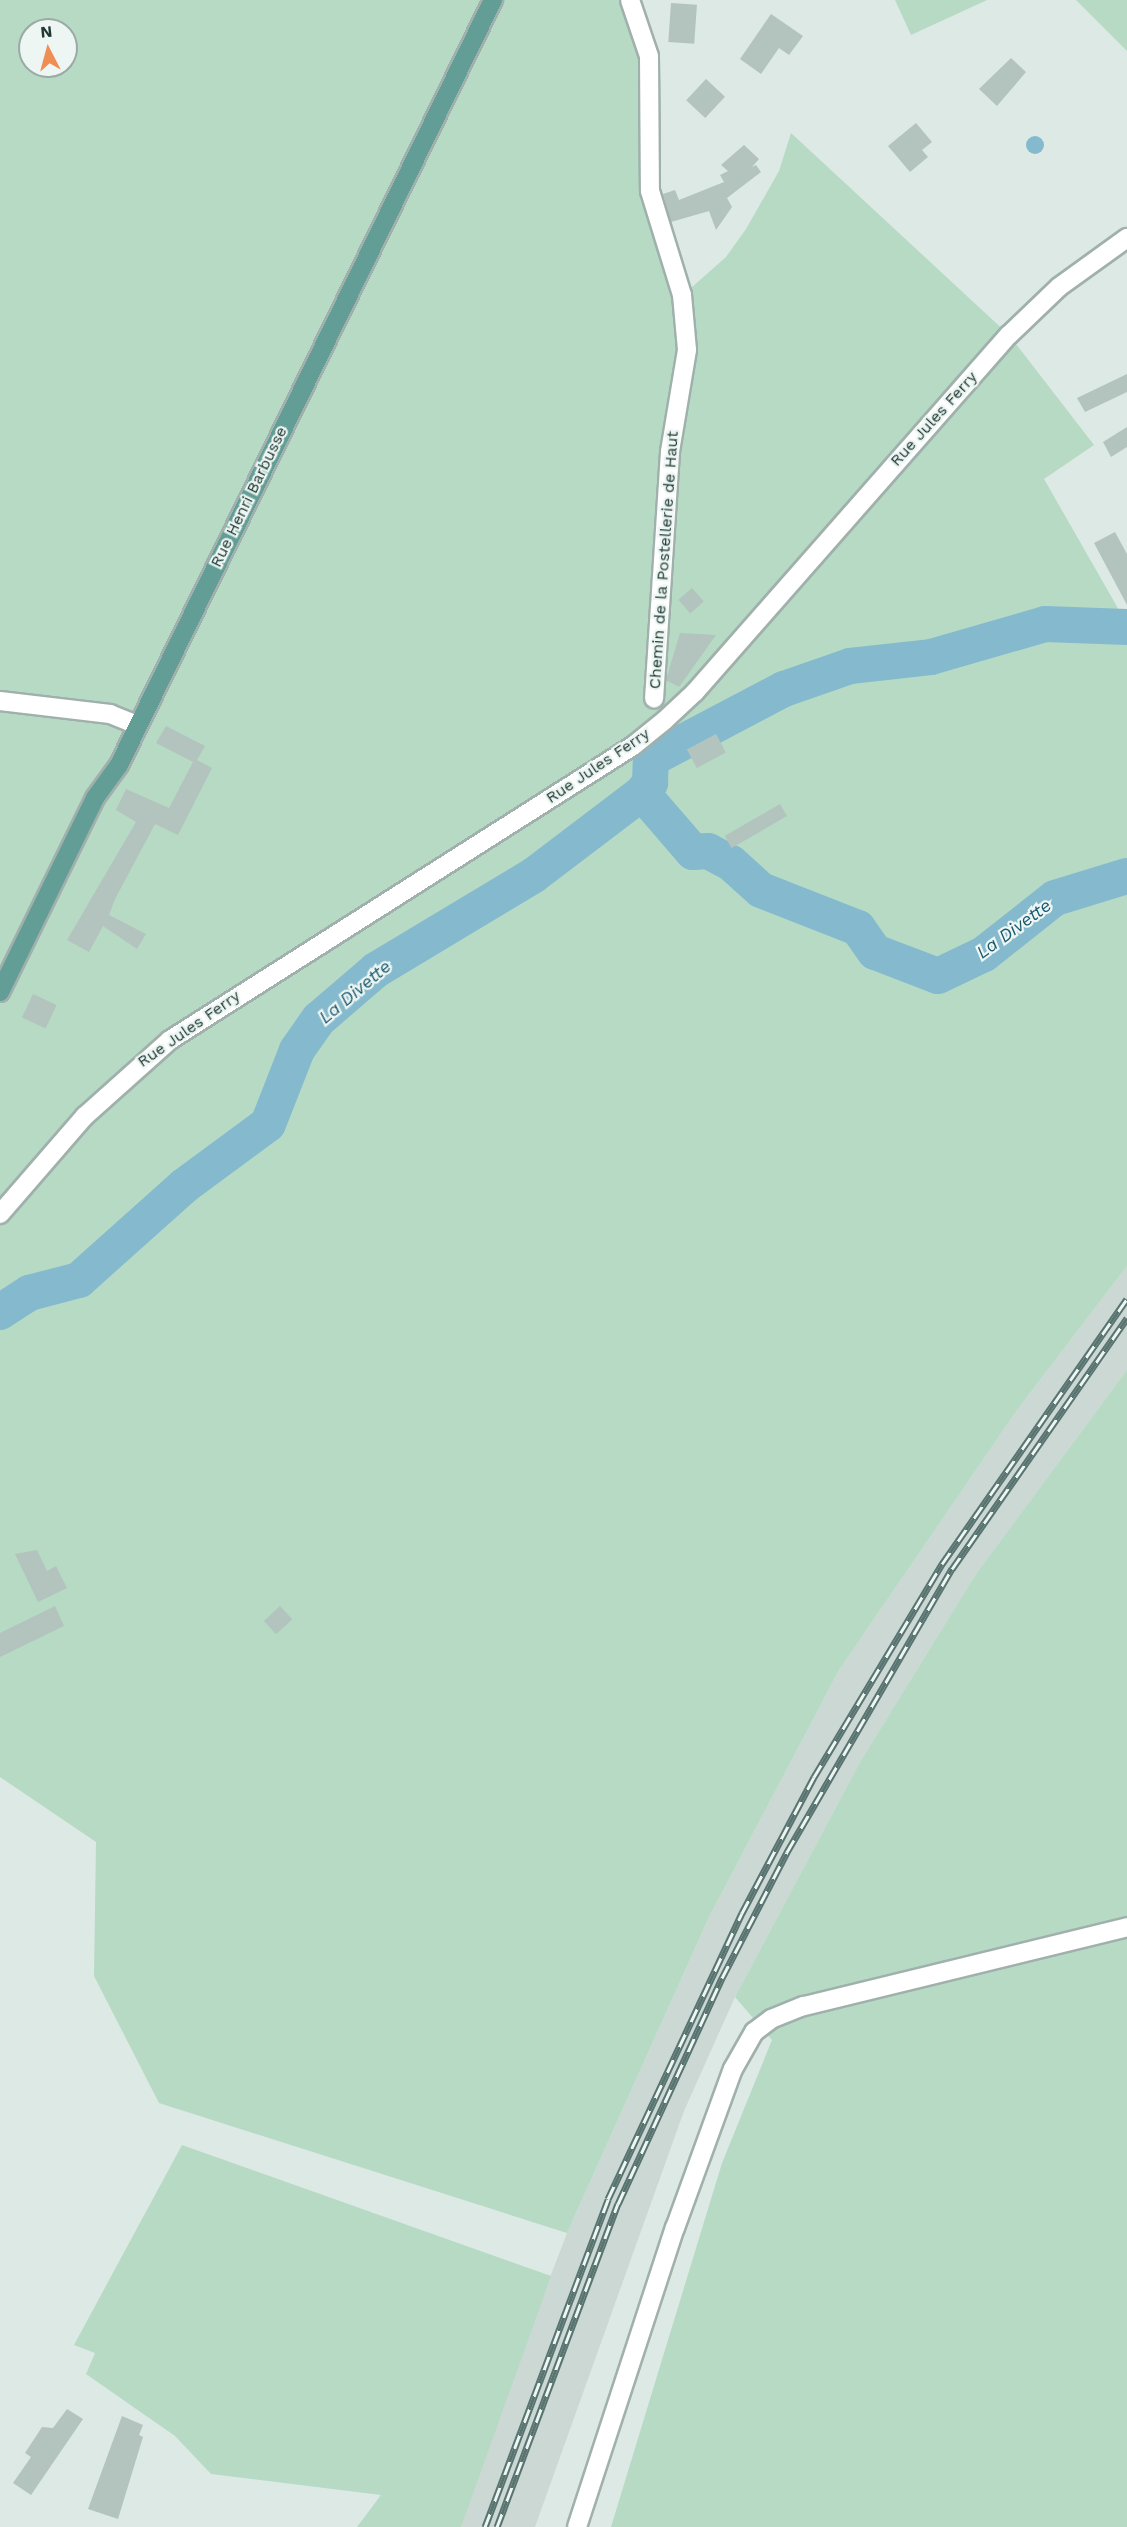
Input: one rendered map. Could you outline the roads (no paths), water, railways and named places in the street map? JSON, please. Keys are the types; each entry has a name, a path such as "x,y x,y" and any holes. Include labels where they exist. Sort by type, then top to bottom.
{"main road":[{"name":"Rue Henri Barbusse","path":"0,992 137,725 493,0"}],"street":[{"name":"Chemin de la Postellerie de Haut","path":"630,0 649,56 650,191 682,296 687,350 670,452 654,698"},
{"name":"Rue Jules Ferry","path":"0,1214 85,1116 170,1040 633,746 665,720 695,692 1009,335 1059,287 1127,238"},
{"path":"0,701 101,713 137,725"},
{"path":"577,2527 675,2228 733,2069 754,2032 771,2019 804,2007 1127,1926"}],"water":[{"path":"1031,136 1039,136 1044,141 1042,152 1031,154 1026,149 1026,141"}],"waterway":[{"name":"La Divette","path":"0,1312 29,1293 79,1280 184,1186 268,1124 297,1050 319,1019 376,970 534,875 642,793 650,783 651,759 784,689 850,666 931,657 1045,624 1127,627"},
{"name":"La Divette","path":"642,793 693,852 708,851 731,863 761,890 858,928 875,952 938,976 984,954 1055,898 1127,876"}],"railway":[{"path":"485,2527 608,2199 742,1913 814,1777 942,1564 1127,1299"},
{"path":"497,2527 618,2204 722,1978 787,1852 952,1569 1127,1318"}]}
